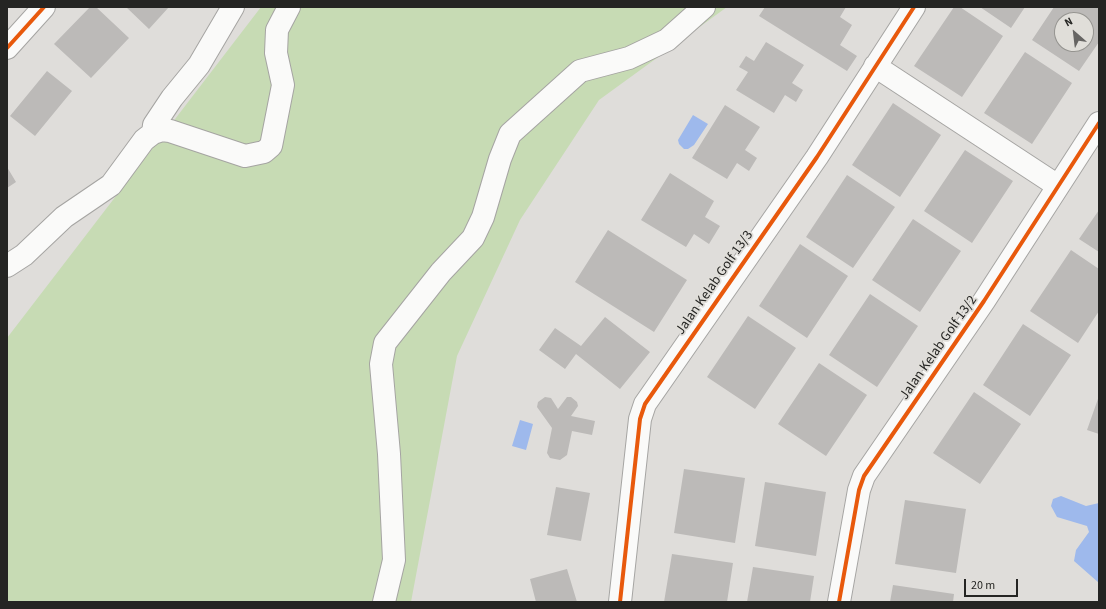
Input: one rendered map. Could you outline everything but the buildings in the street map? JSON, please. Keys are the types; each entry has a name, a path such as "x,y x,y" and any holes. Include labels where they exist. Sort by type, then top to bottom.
{"street":[{"path":"7,48 44,7"},
{"path":"153,133 154,125 199,65 233,7"},
{"path":"7,266 24,255 64,217 111,185 144,140 153,133 162,130 170,131 245,156 264,152 271,146 283,85 276,53 277,30 289,7"},
{"path":"384,602 394,560 389,454 381,364 385,344 441,272 472,238 483,217 500,159 510,134 580,71 629,58 667,40 704,7"},
{"name":"Jalan Kelab Golf 13/3","path":"620,602 640,419 645,404 817,157 914,7"},
{"path":"875,66 1058,186"},
{"name":"Jalan Kelab Golf 13/2","path":"839,602 859,490 864,476 984,301 1099,123"}],"green space":[{"path":"261,7 727,7 599,100 520,220 457,356 411,602 7,602 7,338"}],"water":[{"path":"693,115 708,124 694,145 688,149 684,149 679,144 678,140"},
{"path":"520,420 533,424 526,450 512,446"},
{"path":"1061,496 1086,506 1099,503 1099,583 1074,561 1076,550 1089,532 1087,526 1057,517 1051,506 1053,499"}],"cycle path":[{"path":"7,48 44,7"},
{"path":"620,602 640,419 645,404 817,157 914,7"},
{"path":"839,602 859,490 864,476 984,301 1099,123"}]}
